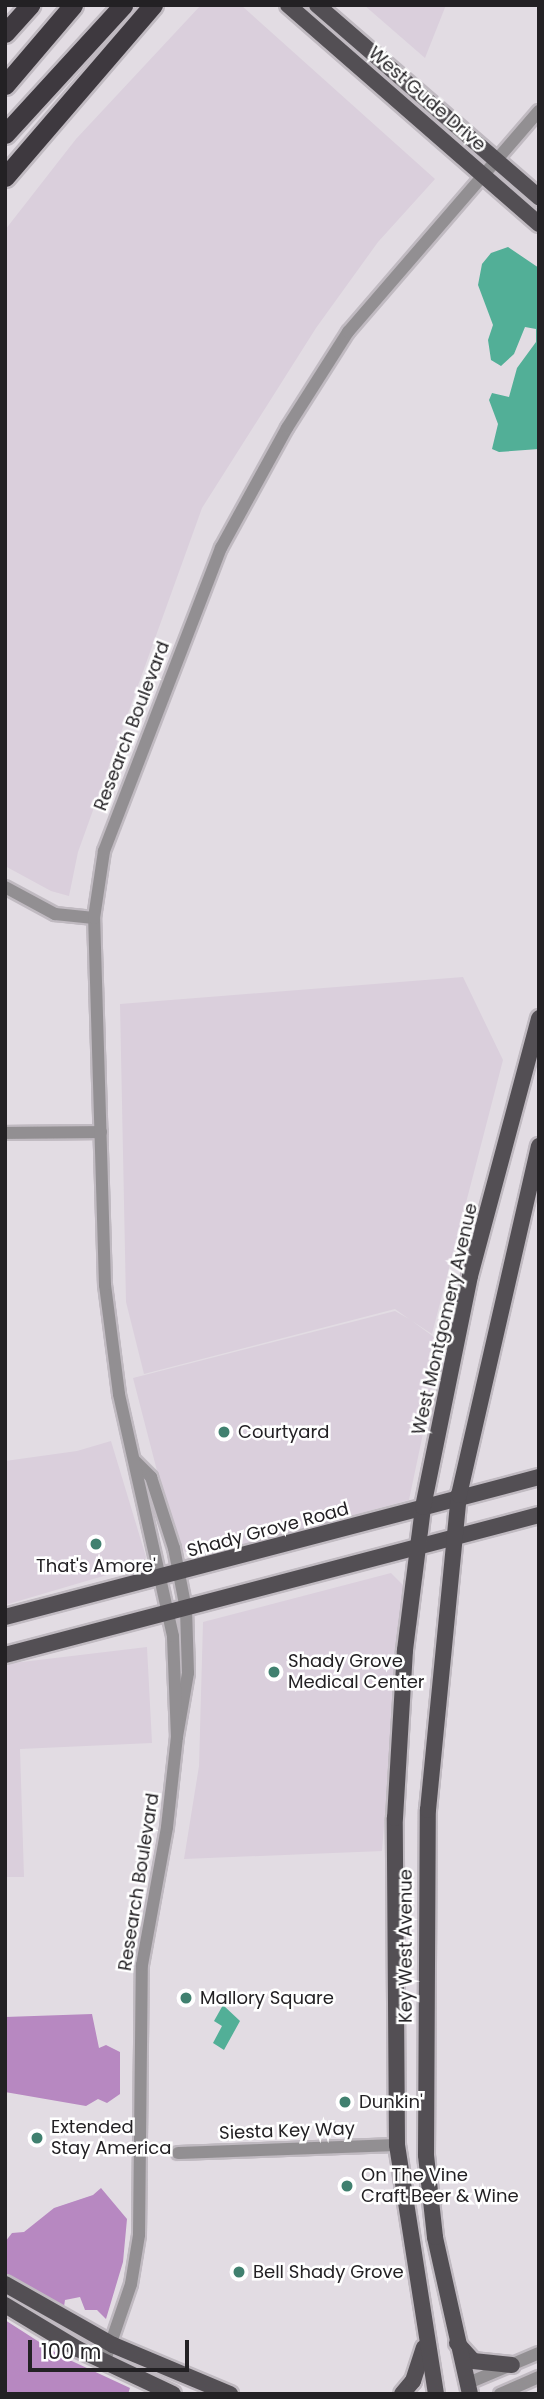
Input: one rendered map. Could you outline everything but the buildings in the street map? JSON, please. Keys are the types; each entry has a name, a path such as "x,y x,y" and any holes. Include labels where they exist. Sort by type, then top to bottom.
{"highway":[{"path":"5,33 30,5"},
{"path":"5,85 73,5"},
{"path":"5,134 123,5"},
{"path":"5,177 153,5"}],"main road":[{"name":"West Gude Drive","path":"288,5 539,224"},
{"name":"West Gude Drive","path":"317,5 539,197"},
{"name":"West Montgomery Avenue","path":"418,1549 470,1276 539,1018"},
{"path":"459,1495 534,1186 539,1146"},
{"name":"Shady Grove Road","path":"5,1616 178,1573 424,1507 459,1495 539,1477"},
{"name":"Key West Avenue","path":"459,1495 428,1810 424,1927 426,2155 454,2339 468,2389"},
{"path":"5,1655 418,1549 539,1515"},
{"name":"Key West Avenue","path":"418,1549 395,1818 397,2145 434,2393"},
{"path":"376,1560 394,1564 413,1587"},
{"path":"5,2284 113,2345 230,2394"},
{"path":"5,2305 104,2363 173,2394"},
{"path":"454,2339 473,2361 512,2365"},
{"path":"402,2394 413,2381 426,2342"},
{"path":"434,2393 468,2389"}],"street":[{"name":"Research Boulevard","path":"177,1737 169,1613 119,1394 104,1285 94,918 104,851 176,657 243,504 348,332 539,111"},
{"path":"5,887 55,914 94,918"},
{"path":"5,1133 101,1132"},
{"name":"Research Boulevard","path":"104,2363 113,2345 131,2284 139,2235 142,1965 167,1827 177,1737 188,1673 186,1609 178,1573 151,1477 135,1460"},
{"name":"Siesta Key Way","path":"178,2153 397,2145"},
{"path":"468,2389 539,2353"},
{"path":"500,2394 539,2376"}],"shaded area":[{"path":"201,5 241,5 435,179 378,242 316,328 202,508 78,852 69,896 51,891 5,866 5,230 76,139"},
{"path":"364,5 446,5 425,58"},
{"path":"508,247 539,268 539,449 499,452 492,449 498,424 489,400 492,393 509,397 517,368 536,342 536,329 525,327 514,354 501,366 491,360 488,340 493,325 478,285 482,264 491,253"},
{"path":"463,977 503,1060 432,1334 412,1321 442,1343 409,1500 195,1558 184,1551 163,1494 133,1378 395,1311 409,1319 395,1309 144,1374 126,1302 120,1004"},
{"path":"111,1441 146,1557 144,1564 5,1605 5,1461 77,1451"},
{"path":"391,1573 403,1585 382,1851 184,1859 199,1766 203,1622"},
{"path":"147,1647 152,1743 20,1749 24,1877 5,1877 5,1664"},
{"path":"223,2005 240,2021 224,2050 213,2043 222,2026 214,2021"},
{"path":"92,2014 99,2048 106,2045 120,2052 120,2094 107,2103 98,2099 86,2106 5,2092 5,2017"},
{"path":"101,2188 127,2219 123,2262 106,2319 97,2310 85,2310 80,2297 65,2300 63,2313 5,2274 5,2242 12,2233 24,2232 54,2208 93,2195"},
{"path":"5,2320 61,2356 130,2388 128,2394 5,2394"}],"place":[{"name":"Courtyard","path":"224,1432"},
{"name":"That's Amore'","path":"96,1544"},
{"name":"Shady Grove Medical Center","path":"274,1672"},
{"name":"Mallory Square","path":"186,1998"},
{"name":"Dunkin'","path":"345,2102"},
{"name":"Extended Stay America","path":"37,2138"},
{"name":"On The Vine Craft Beer & Wine","path":"347,2186"},
{"name":"Bell Shady Grove","path":"239,2272"}]}
